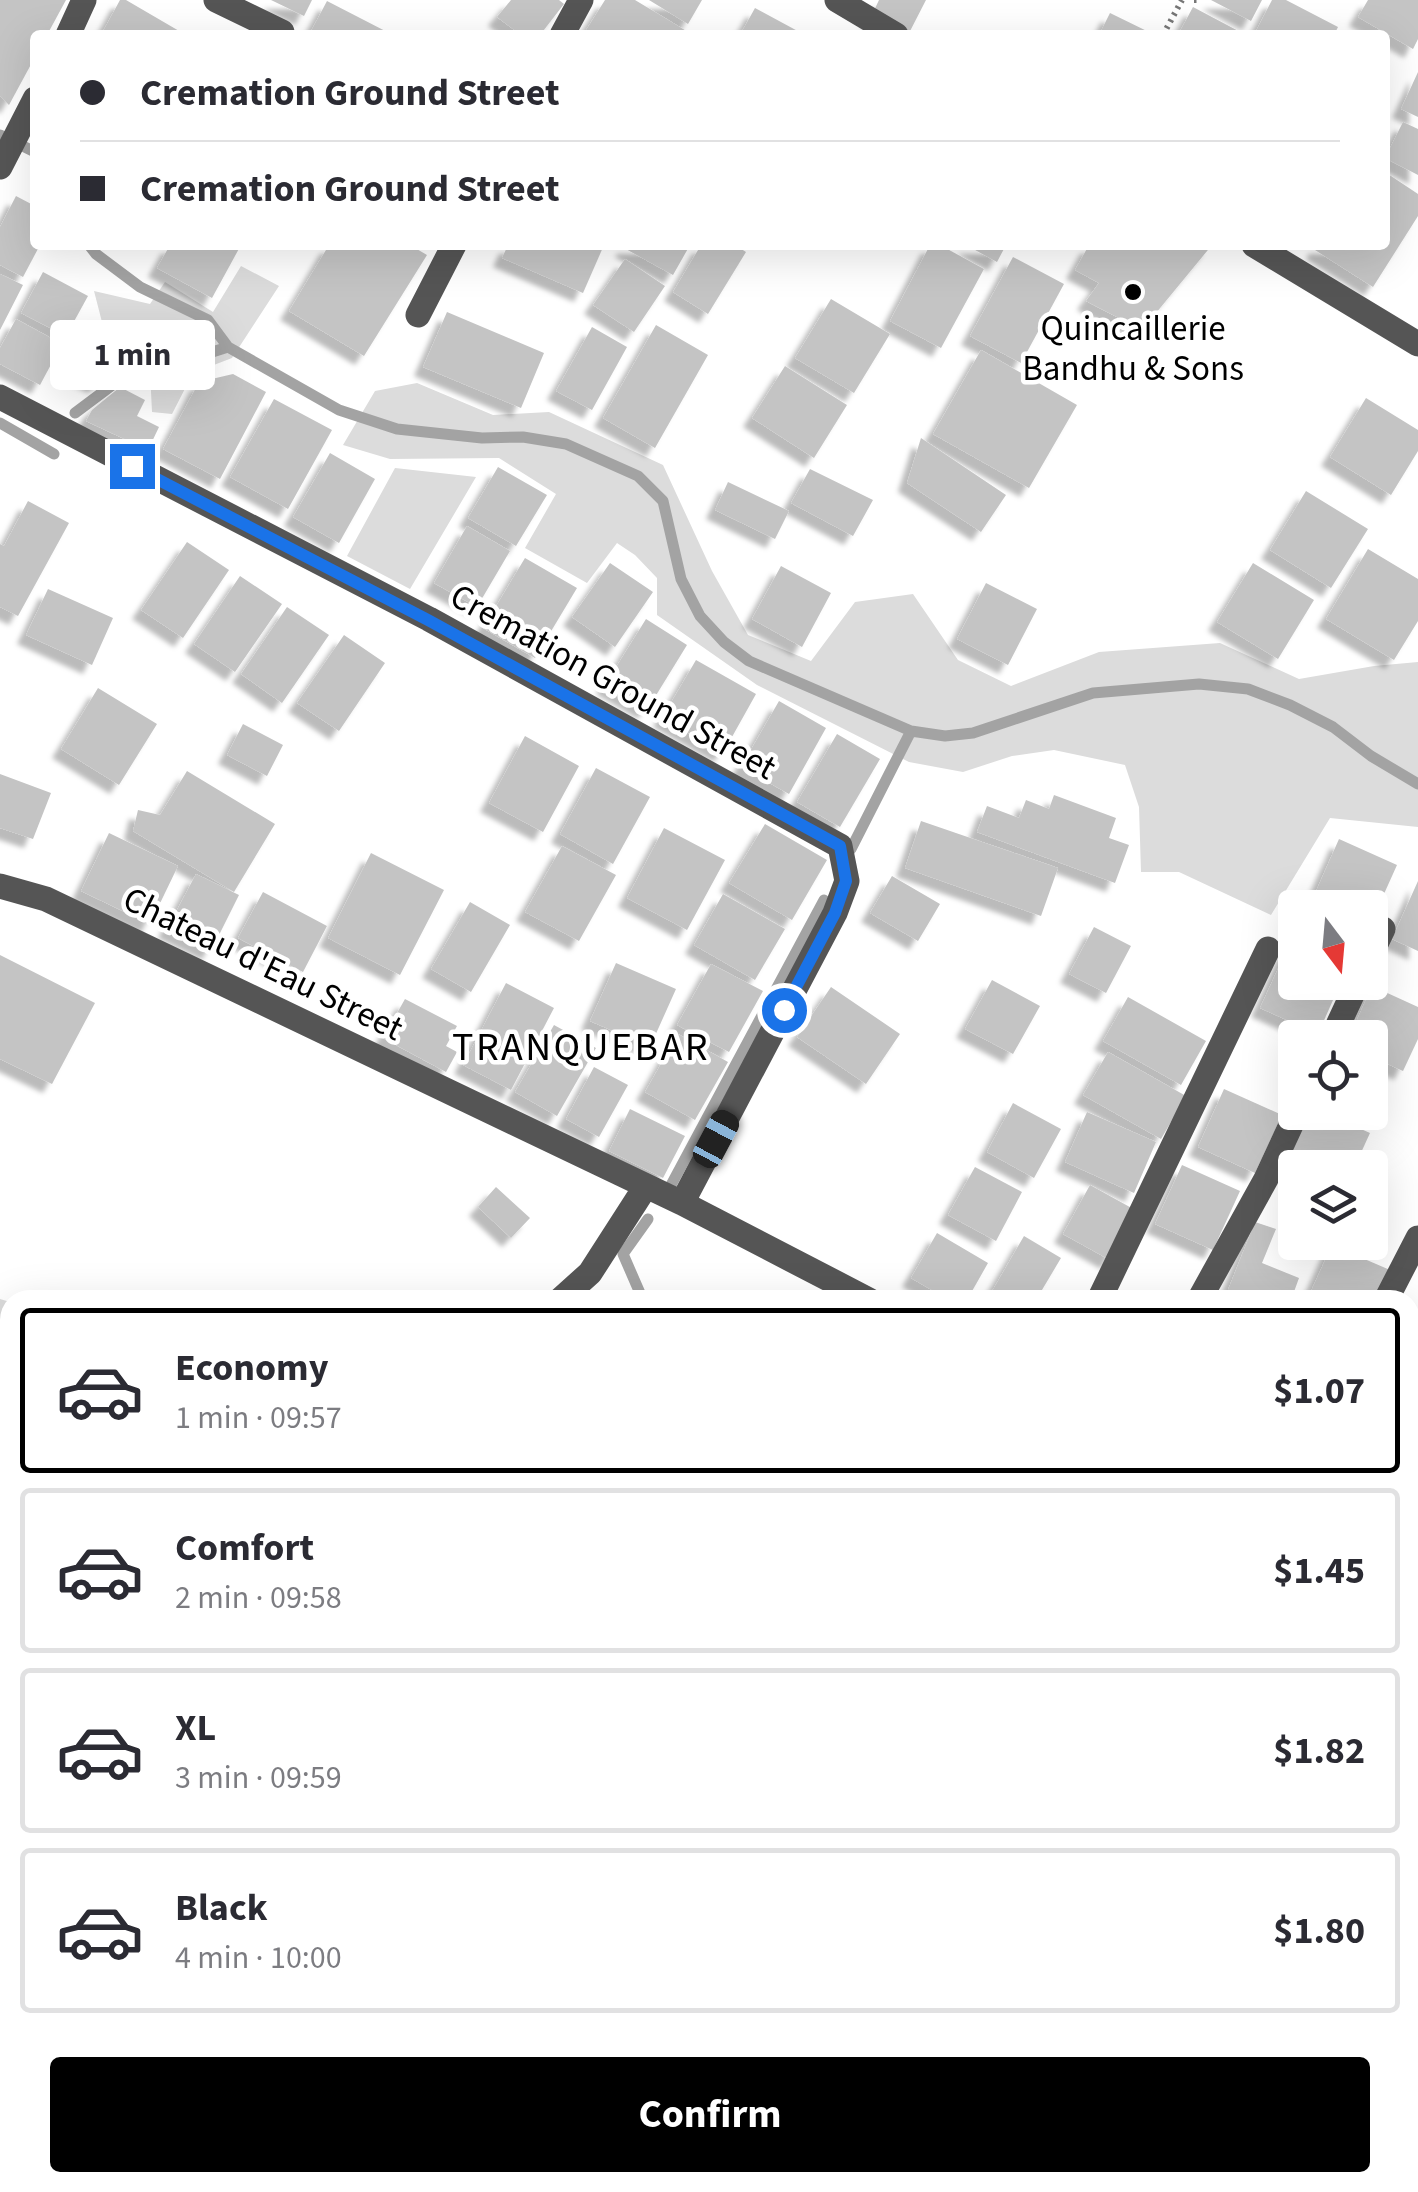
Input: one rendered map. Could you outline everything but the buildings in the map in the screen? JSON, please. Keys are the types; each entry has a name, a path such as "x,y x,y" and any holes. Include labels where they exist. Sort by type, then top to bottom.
{"street":[{"path":"70,30 84,0"},
{"path":"216,0 278,30"},
{"path":"565,30 581,0"},
{"path":"836,0 887,30"},
{"path":"3,161 30,107"},
{"path":"418,314 451,250"},
{"path":"1262,250 1418,344"},
{"name":"Cremation Ground Street","path":"0,397 428,620 840,846 846,881 835,913 682,1203"},
{"name":"Chateau d'Eau Street","path":"0,886 46,899 682,1203 850,1290"},
{"path":"1104,1290 1268,949"},
{"path":"1205,1290 1289,1130"},
{"path":"571,1290 590,1273 646,1186"},
{"path":"1391,1290 1418,1238"}],"path":[{"path":"1166,30 1182,0"}],"shaded area":[{"path":"241,266 279,286 232,358 193,373 172,414 152,412 149,350 102,322 94,291 150,304 165,282 213,312"},
{"path":"417,383 493,415 549,412 663,465 712,571 748,635 811,661 855,602 913,594 958,660 1011,686 1099,652 1220,643 1299,679 1418,662 1418,827 1330,818 1286,890 1278,890 1278,903 1271,915 1179,872 1141,872 1139,807 1125,765 1054,750 1012,756 963,772 909,762 757,685 657,615 657,578 617,543 587,583 525,548 556,494 499,458 390,459 343,445 375,391"},
{"path":"395,468 476,477 410,589 347,556"}],"waterway":[{"path":"0,135 30,150"},
{"path":"93,250 140,287 208,320 228,347"},
{"path":"75,413 115,383 228,347 339,410 397,429 482,438 523,437 566,444 638,476 663,501 681,579 700,616 724,642 749,661 911,731 945,736 973,733 1093,693 1199,684 1248,689 1333,727 1418,784"},
{"path":"0,423 54,454"},
{"path":"851,849 911,731"},
{"path":"671,1185 824,900"},
{"path":"639,1290 623,1254 648,1219"}],"place":[{"name":"Quincaillerie Bandhu & Sons","path":"1133,292"}],"district":[{"name":"TRANQUEBAR","path":"581,1047"}],"route":[{"path":"132,466 428,620 840,846 846,881 835,913 784,1010"}]}
